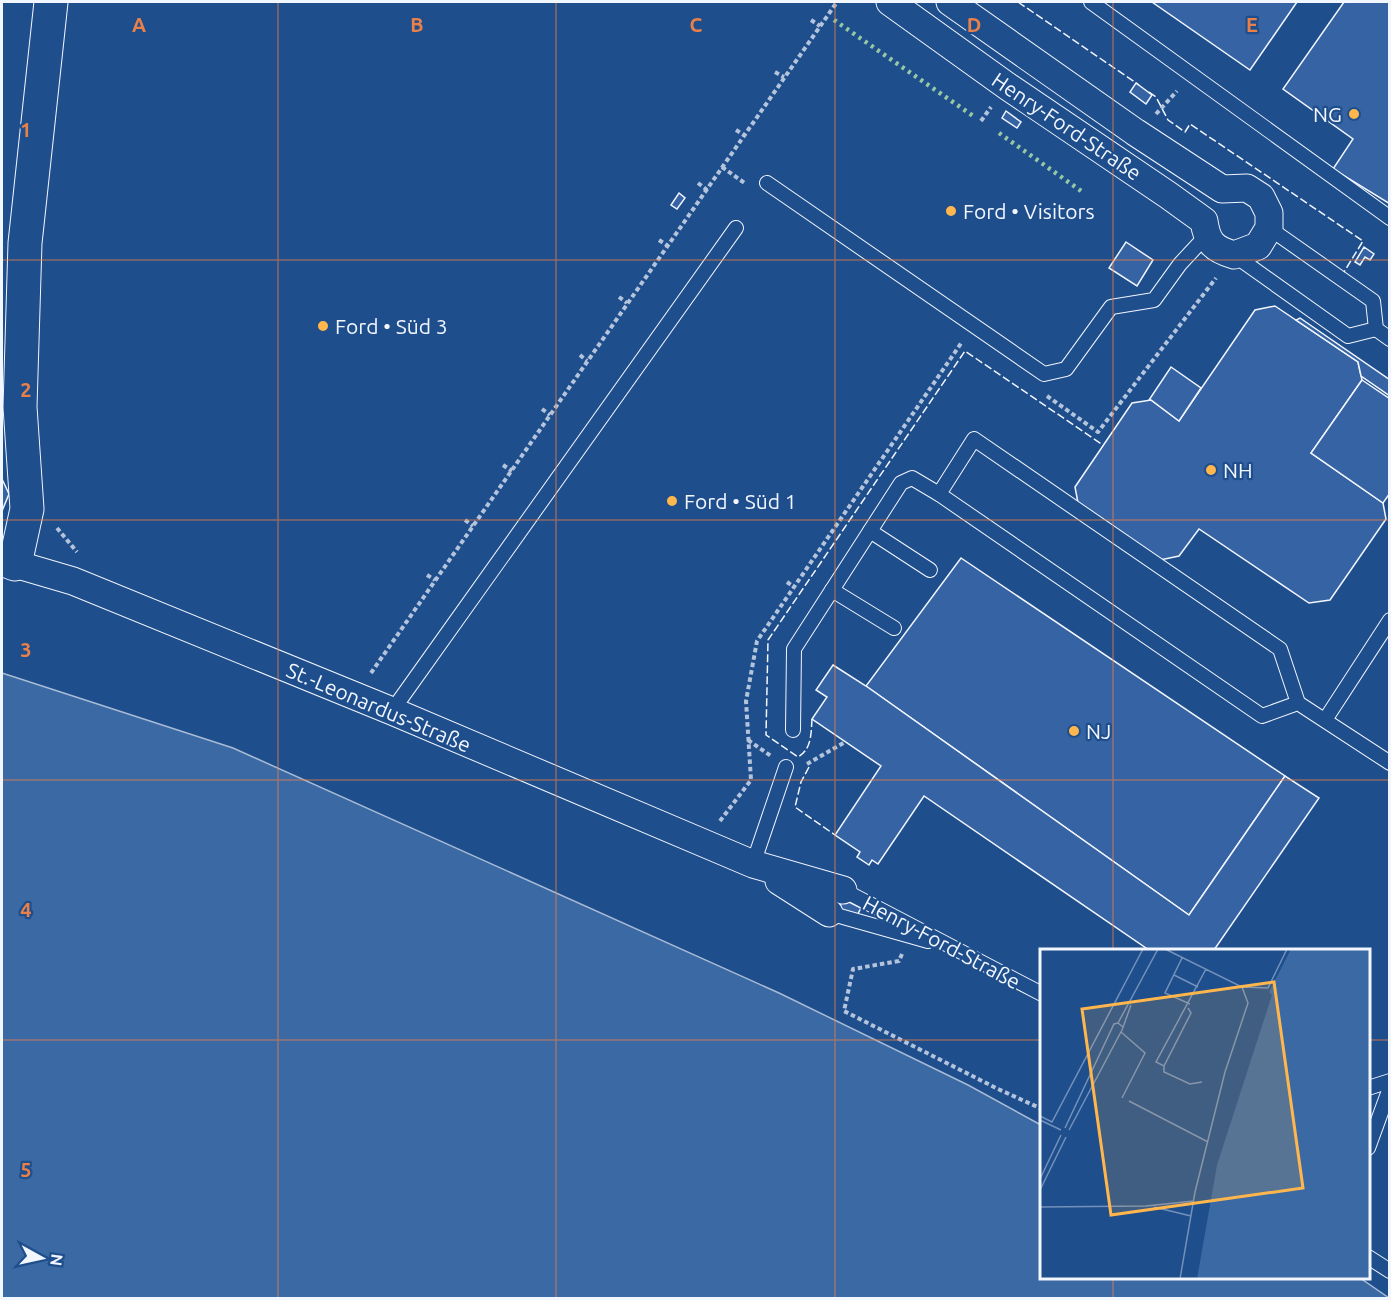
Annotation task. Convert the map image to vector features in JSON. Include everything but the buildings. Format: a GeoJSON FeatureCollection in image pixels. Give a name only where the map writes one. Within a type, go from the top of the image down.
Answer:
{"type":"FeatureCollection","features":[{"type":"Feature","properties":{"kind":"street"},"geometry":{"type":"LineString","coordinates":[[8,562],[27,509],[20,406],[25,243],[51,2]]}},
{"type":"Feature","properties":{"kind":"street","name":"Henry-Ford-Straße"},"geometry":{"type":"LineString","coordinates":[[890,2],[1006,86],[1168,195],[1205,228],[1215,246],[1234,255]]}},
{"type":"Feature","properties":{"kind":"street","name":"Henry-Ford-Straße"},"geometry":{"type":"LineString","coordinates":[[950,2],[1135,132],[1222,189],[1247,188],[1261,198],[1269,213],[1269,228]]}},
{"type":"Feature","properties":{"kind":"street"},"geometry":{"type":"LineString","coordinates":[[1234,255],[1258,246],[1269,228]]}},
{"type":"Feature","properties":{"kind":"street"},"geometry":{"type":"LineString","coordinates":[[2,322],[25,243]]}},
{"type":"Feature","properties":{"kind":"street","name":"St.-Leonardus-Straße"},"geometry":{"type":"LineString","coordinates":[[8,562],[73,581],[392,711],[753,864],[836,902]]}},
{"type":"Feature","properties":{"kind":"lane"},"geometry":{"type":"LineString","coordinates":[[1091,2],[1389,219]]}},
{"type":"Feature","properties":{"kind":"lane"},"geometry":{"type":"LineString","coordinates":[[767,183],[1044,374],[1066,369],[1111,307],[1154,300],[1205,228]]}},
{"type":"Feature","properties":{"kind":"lane"},"geometry":{"type":"LineString","coordinates":[[392,711],[736,228]]}},
{"type":"Feature","properties":{"kind":"lane"},"geometry":{"type":"LineString","coordinates":[[1269,228],[1373,301],[1376,328],[1389,339]]}},
{"type":"Feature","properties":{"kind":"lane","name":"Henry-Ford-Straße"},"geometry":{"type":"LineString","coordinates":[[1234,255],[1348,336],[1376,328]]}},
{"type":"Feature","properties":{"kind":"lane"},"geometry":{"type":"LineString","coordinates":[[939,494],[974,440],[1280,649],[1298,703],[1389,763]]}},
{"type":"Feature","properties":{"kind":"lane"},"geometry":{"type":"LineString","coordinates":[[793,730],[794,649],[902,483],[912,478],[939,494],[1262,716],[1298,703]]}},
{"type":"Feature","properties":{"kind":"lane"},"geometry":{"type":"LineString","coordinates":[[870,531],[930,570]]}},
{"type":"Feature","properties":{"kind":"lane"},"geometry":{"type":"LineString","coordinates":[[832,590],[894,628]]}},
{"type":"Feature","properties":{"kind":"lane"},"geometry":{"type":"LineString","coordinates":[[1324,720],[1389,620]]}},
{"type":"Feature","properties":{"kind":"lane"},"geometry":{"type":"LineString","coordinates":[[753,864],[786,767]]}},
{"type":"Feature","properties":{"kind":"lane"},"geometry":{"type":"LineString","coordinates":[[836,902],[910,936],[959,950]]}},
{"type":"Feature","properties":{"kind":"lane","name":"Henry-Ford-Straße"},"geometry":{"type":"LineString","coordinates":[[836,902],[959,950],[1040,993]]}},
{"type":"Feature","properties":{"kind":"lane"},"geometry":{"type":"LineString","coordinates":[[1370,1087],[1389,1081]]}},
{"type":"Feature","properties":{"kind":"lane"},"geometry":{"type":"LineString","coordinates":[[1370,1142],[1389,1088]]}},
{"type":"Feature","properties":{"kind":"lane"},"geometry":{"type":"LineString","coordinates":[[1370,1258],[1389,1271]]}},
{"type":"Feature","properties":{"kind":"path"},"geometry":{"type":"LineString","coordinates":[[355,696],[837,2]]}},
{"type":"Feature","properties":{"kind":"path"},"geometry":{"type":"LineString","coordinates":[[811,20],[820,26]]}},
{"type":"Feature","properties":{"kind":"path"},"geometry":{"type":"LineString","coordinates":[[775,72],[784,77]]}},
{"type":"Feature","properties":{"kind":"path"},"geometry":{"type":"LineString","coordinates":[[1135,132],[1194,77]]}},
{"type":"Feature","properties":{"kind":"path"},"geometry":{"type":"LineString","coordinates":[[736,130],[744,135]]}},
{"type":"Feature","properties":{"kind":"path"},"geometry":{"type":"LineString","coordinates":[[698,183],[707,190]]}},
{"type":"Feature","properties":{"kind":"path"},"geometry":{"type":"LineString","coordinates":[[659,240],[668,246]]}},
{"type":"Feature","properties":{"kind":"path"},"geometry":{"type":"LineString","coordinates":[[619,297],[627,303]]}},
{"type":"Feature","properties":{"kind":"path"},"geometry":{"type":"LineString","coordinates":[[580,355],[587,360]]}},
{"type":"Feature","properties":{"kind":"path"},"geometry":{"type":"LineString","coordinates":[[542,410],[550,415]]}},
{"type":"Feature","properties":{"kind":"path"},"geometry":{"type":"LineString","coordinates":[[503,465],[512,471]]}},
{"type":"Feature","properties":{"kind":"path"},"geometry":{"type":"LineString","coordinates":[[862,474],[869,478]]}},
{"type":"Feature","properties":{"kind":"path"},"geometry":{"type":"LineString","coordinates":[[465,520],[473,526]]}},
{"type":"Feature","properties":{"kind":"path"},"geometry":{"type":"LineString","coordinates":[[824,528],[832,532]]}},
{"type":"Feature","properties":{"kind":"path"},"geometry":{"type":"LineString","coordinates":[[427,575],[435,580]]}},
{"type":"Feature","properties":{"kind":"path"},"geometry":{"type":"LineString","coordinates":[[787,582],[794,588]]}},
{"type":"Feature","properties":{"kind":"path"},"geometry":{"type":"LineString","coordinates":[[751,637],[757,641]]}},
{"type":"Feature","properties":{"kind":"path"},"geometry":{"type":"LineString","coordinates":[[910,936],[899,960],[852,969],[844,1011],[1040,1109]]}},
{"type":"Feature","properties":{"kind":"water"},"geometry":{"type":"Polygon","coordinates":[[[2,673],[233,748],[779,993],[968,1085],[1040,1124],[1040,1279],[1361,1279],[1389,1298],[2,1298],[2,673]]]}},
{"type":"Feature","properties":{"kind":"hedge"},"geometry":{"type":"LineString","coordinates":[[834,20],[976,118]]}},
{"type":"Feature","properties":{"kind":"hedge"},"geometry":{"type":"LineString","coordinates":[[999,133],[1084,193]]}},
{"type":"Feature","properties":{"kind":"fence"},"geometry":{"type":"LineString","coordinates":[[1018,2],[1139,85]]}},
{"type":"Feature","properties":{"kind":"fence"},"geometry":{"type":"LineString","coordinates":[[1149,92],[1156,97],[1168,120],[1185,132],[1190,124],[1363,241],[1344,272]]}},
{"type":"Feature","properties":{"kind":"fence"},"geometry":{"type":"LineString","coordinates":[[812,719],[808,745],[803,754],[798,757],[766,735],[768,640],[965,351],[1103,445]]}},
{"type":"Feature","properties":{"kind":"fence"},"geometry":{"type":"LineString","coordinates":[[809,767],[801,782],[795,807],[835,835]]}},
{"type":"Feature","properties":{"kind":"place","name":"NG"},"geometry":{"type":"Point","coordinates":[1354,114]}},
{"type":"Feature","properties":{"kind":"place","name":"Ford • Visitors"},"geometry":{"type":"Point","coordinates":[951,211]}},
{"type":"Feature","properties":{"kind":"place","name":"Ford • Süd 3"},"geometry":{"type":"Point","coordinates":[323,326]}},
{"type":"Feature","properties":{"kind":"place","name":"NH"},"geometry":{"type":"Point","coordinates":[1211,470]}},
{"type":"Feature","properties":{"kind":"place","name":"Ford • Süd 1"},"geometry":{"type":"Point","coordinates":[672,501]}},
{"type":"Feature","properties":{"kind":"place","name":"NJ"},"geometry":{"type":"Point","coordinates":[1074,731]}}]}
